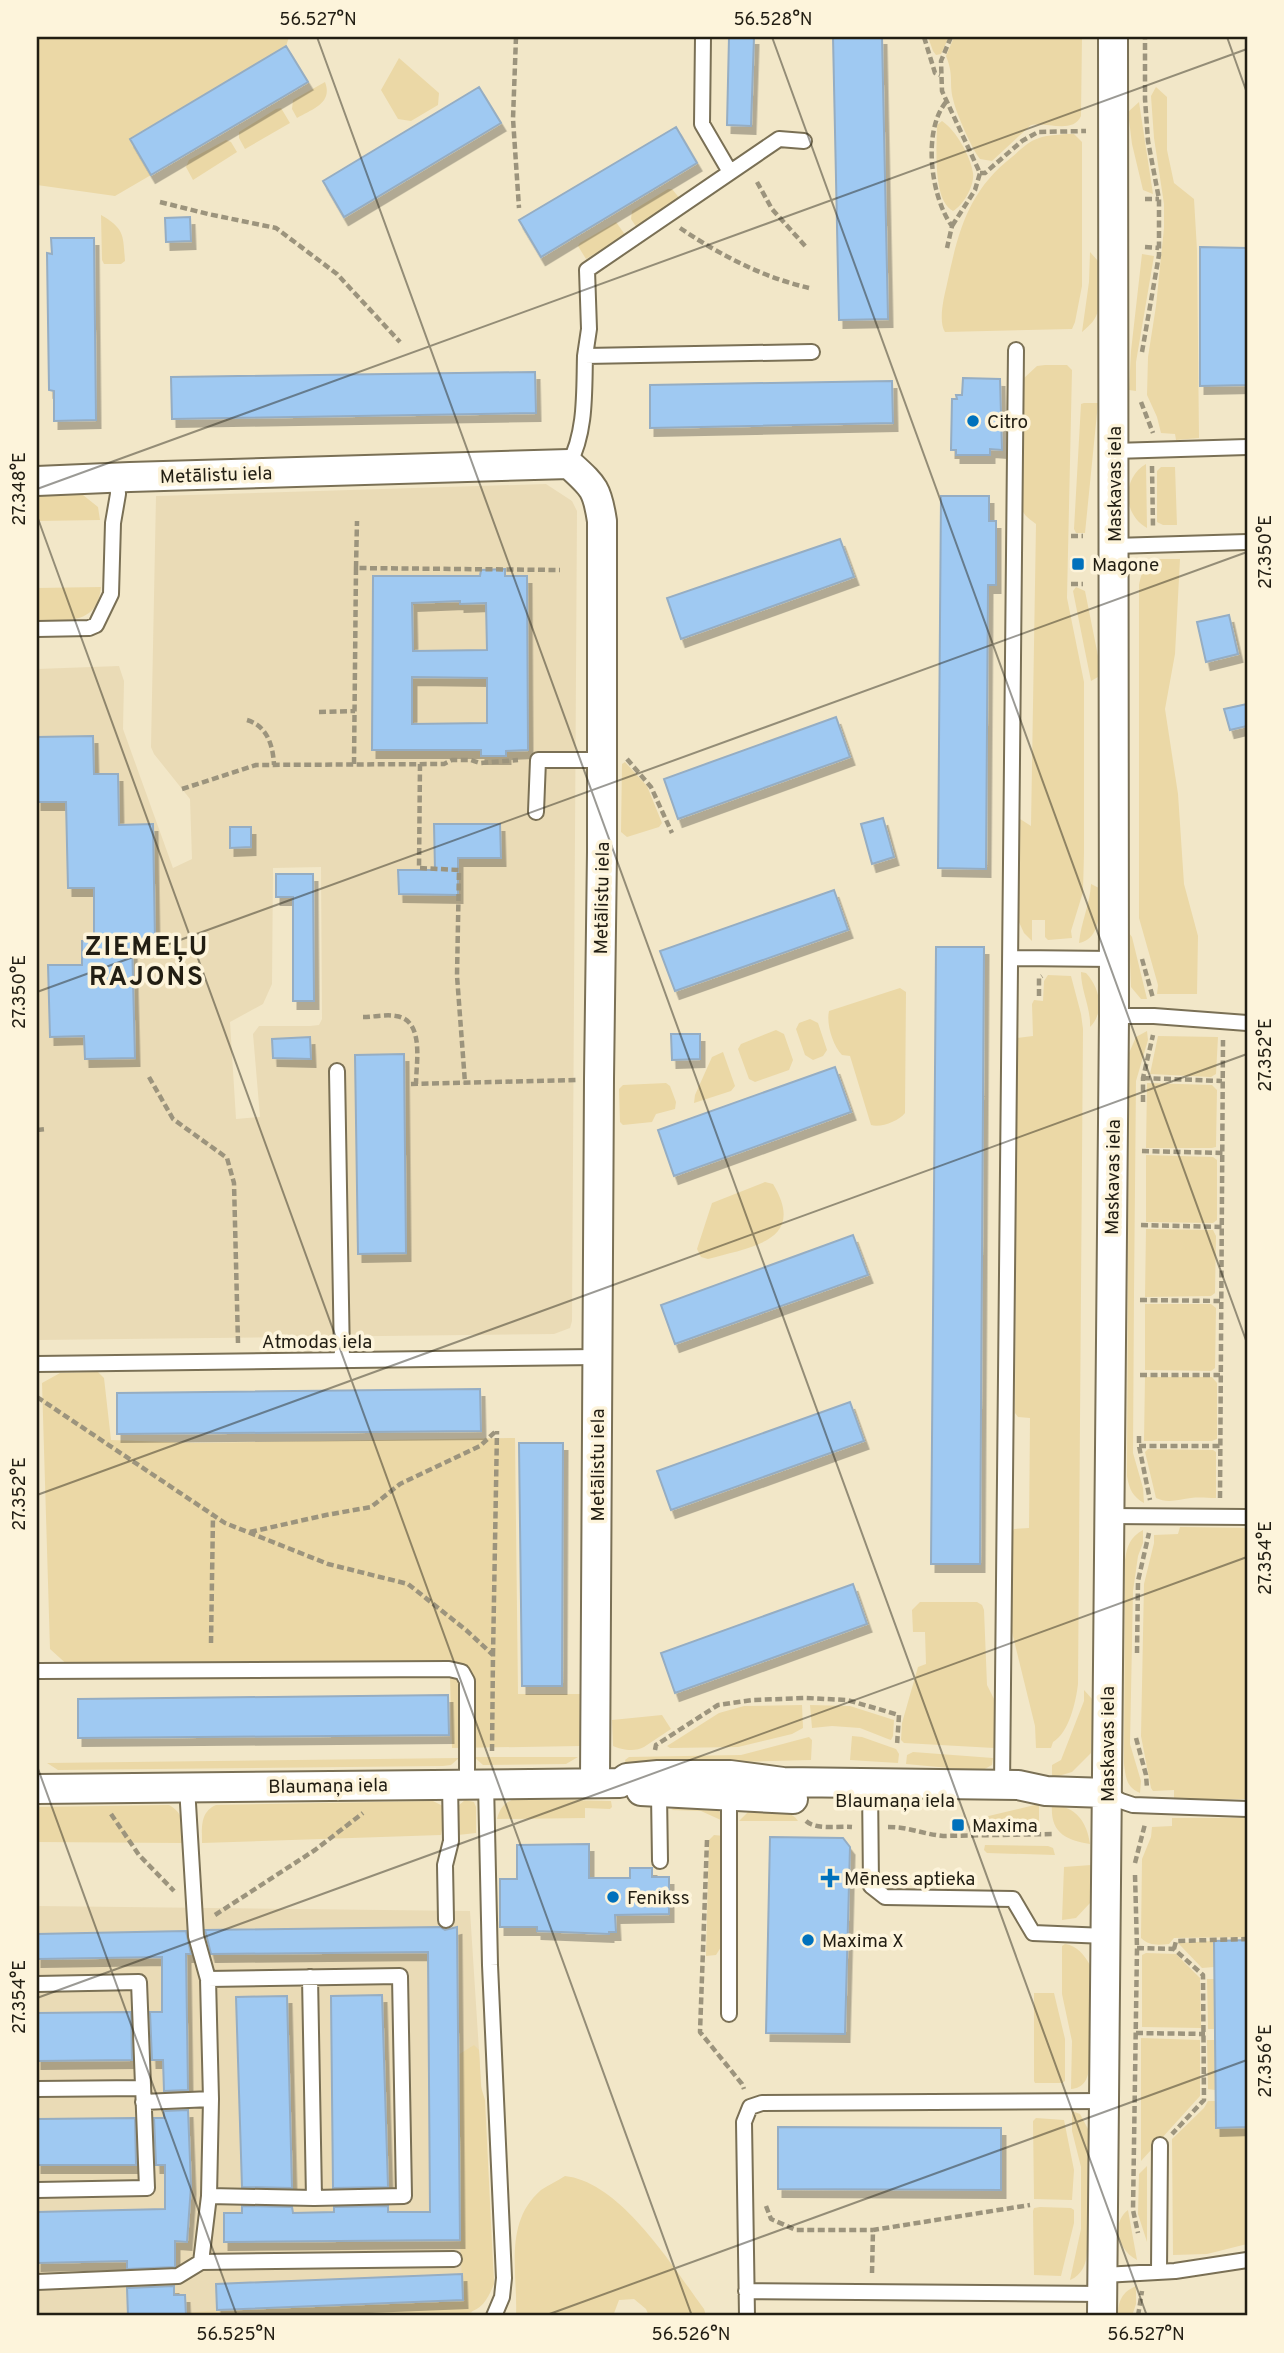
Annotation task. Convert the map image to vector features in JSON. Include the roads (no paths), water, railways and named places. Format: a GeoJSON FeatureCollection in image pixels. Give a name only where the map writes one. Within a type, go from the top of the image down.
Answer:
{"type":"FeatureCollection","features":[{"type":"Feature","properties":{"kind":"street","name":"Maskavas iela"},"geometry":{"type":"LineString","coordinates":[[1103,2295],[1114,1016],[1113,37]]}},
{"type":"Feature","properties":{"kind":"street","name":"Metālistu iela"},"geometry":{"type":"LineString","coordinates":[[37,481],[569,464],[590,483],[599,498],[614,758],[597,1357],[607,1782]]}},
{"type":"Feature","properties":{"kind":"street","name":"Blaumaņa iela"},"geometry":{"type":"LineString","coordinates":[[37,1789],[607,1782],[658,1775],[730,1786]]}},
{"type":"Feature","properties":{"kind":"street","name":"Blaumaņa iela"},"geometry":{"type":"LineString","coordinates":[[607,1782],[629,1790],[659,1794],[783,1782],[871,1804],[1002,1792],[1018,1785],[1046,1791],[1107,1793]]}},
{"type":"Feature","properties":{"kind":"lane"},"geometry":{"type":"LineString","coordinates":[[703,37],[702,124],[730,172]]}},
{"type":"Feature","properties":{"kind":"lane"},"geometry":{"type":"LineString","coordinates":[[569,464],[581,433],[589,329],[587,270],[779,139],[804,141]]}},
{"type":"Feature","properties":{"kind":"lane"},"geometry":{"type":"LineString","coordinates":[[1002,1792],[1016,350]]}},
{"type":"Feature","properties":{"kind":"lane"},"geometry":{"type":"LineString","coordinates":[[585,356],[811,352]]}},
{"type":"Feature","properties":{"kind":"lane"},"geometry":{"type":"LineString","coordinates":[[1114,451],[1247,447]]}},
{"type":"Feature","properties":{"kind":"lane"},"geometry":{"type":"LineString","coordinates":[[37,629],[89,628],[96,625],[111,594],[113,523],[124,477]]}},
{"type":"Feature","properties":{"kind":"lane"},"geometry":{"type":"LineString","coordinates":[[1114,546],[1247,542]]}},
{"type":"Feature","properties":{"kind":"lane"},"geometry":{"type":"LineString","coordinates":[[536,812],[538,760],[614,758]]}},
{"type":"Feature","properties":{"kind":"lane"},"geometry":{"type":"LineString","coordinates":[[1011,958],[1114,959]]}},
{"type":"Feature","properties":{"kind":"lane"},"geometry":{"type":"LineString","coordinates":[[1114,1016],[1154,1016],[1247,1023]]}},
{"type":"Feature","properties":{"kind":"lane"},"geometry":{"type":"LineString","coordinates":[[337,1071],[342,1360]]}},
{"type":"Feature","properties":{"kind":"lane","name":"Atmodas iela"},"geometry":{"type":"LineString","coordinates":[[37,1364],[597,1357]]}},
{"type":"Feature","properties":{"kind":"lane"},"geometry":{"type":"LineString","coordinates":[[1109,1516],[1247,1517]]}},
{"type":"Feature","properties":{"kind":"lane"},"geometry":{"type":"LineString","coordinates":[[37,1671],[449,1669],[462,1672],[467,1681],[468,1783],[490,1965],[504,2278],[502,2297],[494,2316]]}},
{"type":"Feature","properties":{"kind":"lane"},"geometry":{"type":"LineString","coordinates":[[446,1920],[445,1865],[468,1783]]}},
{"type":"Feature","properties":{"kind":"lane"},"geometry":{"type":"LineString","coordinates":[[729,2014],[730,1786]]}},
{"type":"Feature","properties":{"kind":"lane"},"geometry":{"type":"LineString","coordinates":[[187,1787],[195,1927],[208,1979],[211,2099],[209,2196],[201,2262]]}},
{"type":"Feature","properties":{"kind":"lane"},"geometry":{"type":"LineString","coordinates":[[1107,1793],[1133,1805],[1247,1809]]}},
{"type":"Feature","properties":{"kind":"lane"},"geometry":{"type":"LineString","coordinates":[[659,1794],[660,1861]]}},
{"type":"Feature","properties":{"kind":"lane"},"geometry":{"type":"LineString","coordinates":[[871,1804],[872,1886],[885,1897],[1013,1899],[1033,1933],[1106,1936]]}},
{"type":"Feature","properties":{"kind":"lane"},"geometry":{"type":"LineString","coordinates":[[208,1979],[400,1976],[404,2196],[209,2196]]}},
{"type":"Feature","properties":{"kind":"lane"},"geometry":{"type":"LineString","coordinates":[[310,1977],[314,2198]]}},
{"type":"Feature","properties":{"kind":"lane"},"geometry":{"type":"LineString","coordinates":[[37,1984],[139,1982],[147,2188],[37,2190]]}},
{"type":"Feature","properties":{"kind":"lane"},"geometry":{"type":"LineString","coordinates":[[37,2089],[211,2099]]}},
{"type":"Feature","properties":{"kind":"lane"},"geometry":{"type":"LineString","coordinates":[[747,2316],[744,2122],[750,2107],[762,2103],[1104,2101]]}},
{"type":"Feature","properties":{"kind":"lane"},"geometry":{"type":"LineString","coordinates":[[1159,2271],[1160,2145]]}},
{"type":"Feature","properties":{"kind":"lane"},"geometry":{"type":"LineString","coordinates":[[37,2282],[178,2276],[201,2262],[454,2259]]}},
{"type":"Feature","properties":{"kind":"lane"},"geometry":{"type":"LineString","coordinates":[[747,2291],[1103,2295],[1142,2273],[1247,2260]]}},
{"type":"Feature","properties":{"kind":"place","name":"Citro"},"geometry":{"type":"Point","coordinates":[973,421]}},
{"type":"Feature","properties":{"kind":"place","name":"Magone"},"geometry":{"type":"Point","coordinates":[1078,564]}},
{"type":"Feature","properties":{"kind":"place","name":"Maxima"},"geometry":{"type":"Point","coordinates":[958,1825]}},
{"type":"Feature","properties":{"kind":"place","name":"Mēness aptieka"},"geometry":{"type":"Point","coordinates":[830,1878]}},
{"type":"Feature","properties":{"kind":"place","name":"Fenikss"},"geometry":{"type":"Point","coordinates":[613,1897]}},
{"type":"Feature","properties":{"kind":"place","name":"Maxima X"},"geometry":{"type":"Point","coordinates":[808,1940]}},
{"type":"Feature","properties":{"kind":"district","name":"ZIEMEĻU RAJONS"},"geometry":{"type":"Point","coordinates":[147,961]}}]}
